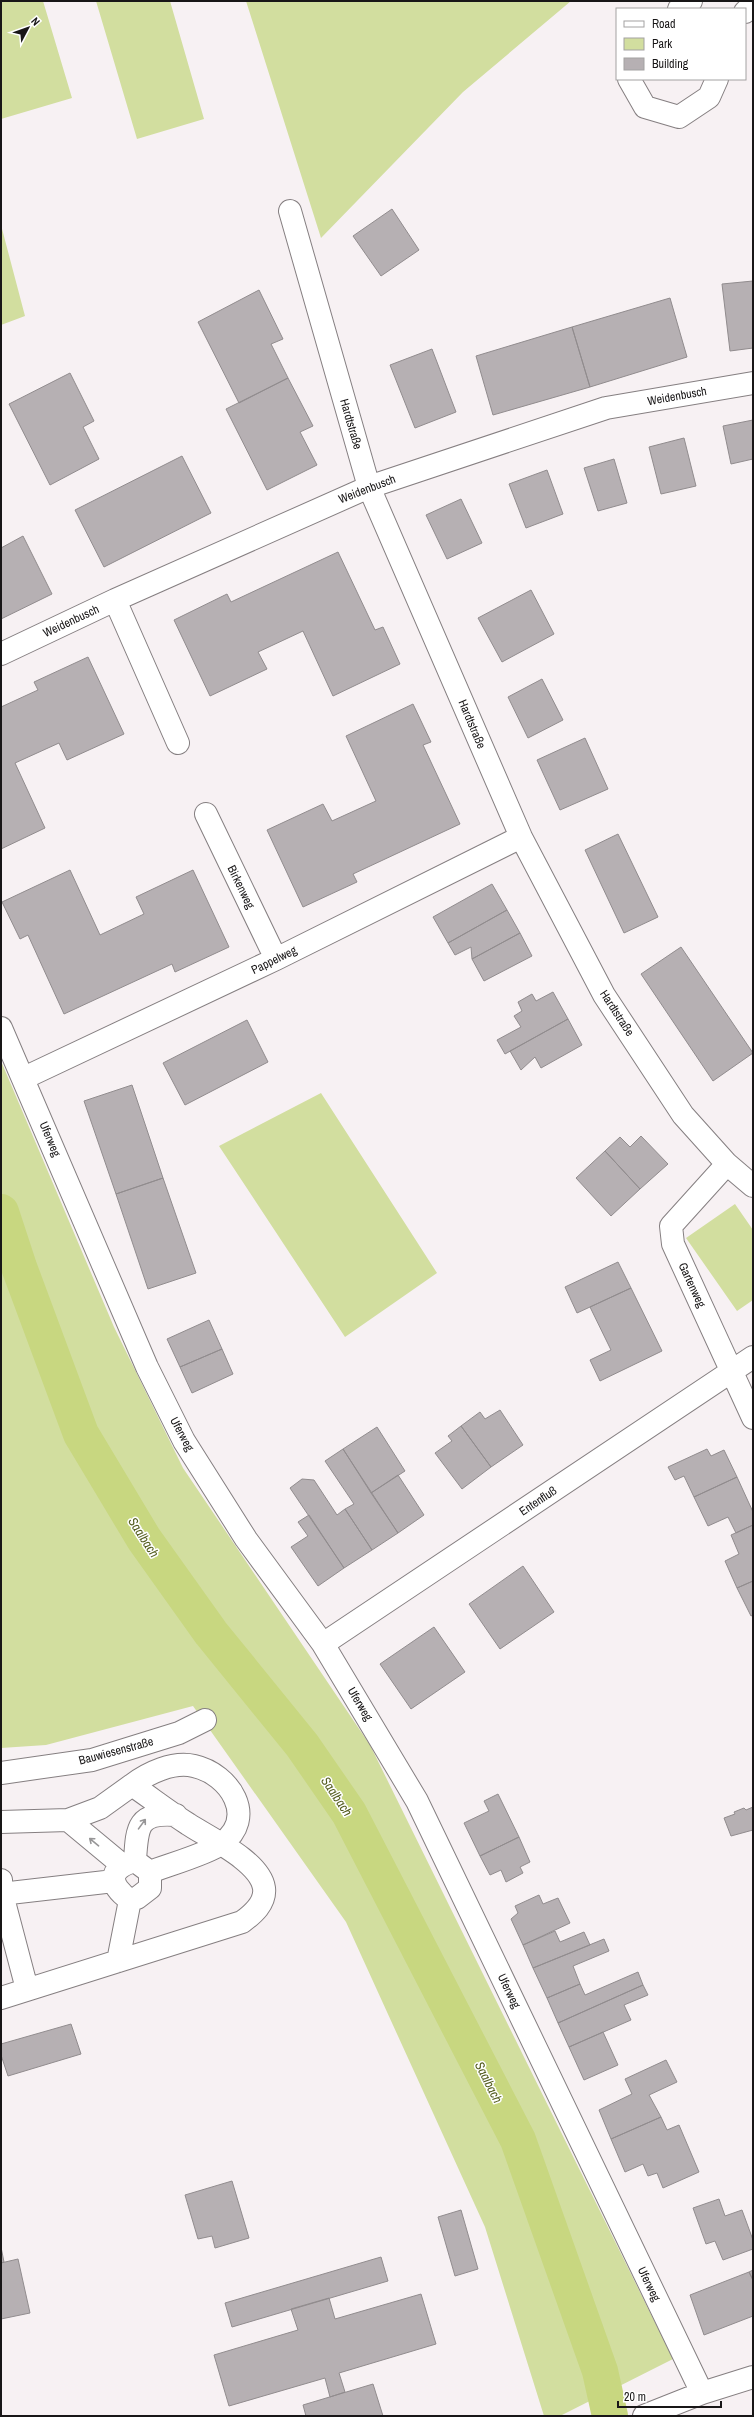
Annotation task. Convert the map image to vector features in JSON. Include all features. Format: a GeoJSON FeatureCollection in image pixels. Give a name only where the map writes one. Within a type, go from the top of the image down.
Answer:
{"type":"FeatureCollection","features":[{"type":"Feature","properties":{"kind":"street"},"geometry":{"type":"LineString","coordinates":[[680,8],[691,1]]}},
{"type":"Feature","properties":{"kind":"street"},"geometry":{"type":"LineString","coordinates":[[630,80],[645,106],[679,117],[709,96],[717,80]]}},
{"type":"Feature","properties":{"kind":"street","name":"Hardtstraße"},"geometry":{"type":"LineString","coordinates":[[290,211],[369,487],[521,837],[604,995],[684,1116],[727,1164],[753,1186]]}},
{"type":"Feature","properties":{"kind":"street","name":"Weidenbusch"},"geometry":{"type":"LineString","coordinates":[[1,654],[115,600],[369,487],[606,408],[753,382]]}},
{"type":"Feature","properties":{"kind":"street"},"geometry":{"type":"LineString","coordinates":[[115,600],[178,743]]}},
{"type":"Feature","properties":{"kind":"street","name":"Birkenweg"},"geometry":{"type":"LineString","coordinates":[[206,814],[276,959]]}},
{"type":"Feature","properties":{"kind":"street","name":"Pappelweg"},"geometry":{"type":"LineString","coordinates":[[24,1078],[276,959],[521,837]]}},
{"type":"Feature","properties":{"kind":"street","name":"Uferweg"},"geometry":{"type":"LineString","coordinates":[[1,1028],[24,1078],[147,1368],[184,1442],[246,1540],[323,1644],[417,1801],[702,2393]]}},
{"type":"Feature","properties":{"kind":"street","name":"Gartenweg"},"geometry":{"type":"LineString","coordinates":[[727,1164],[671,1226],[673,1244],[753,1418]]}},
{"type":"Feature","properties":{"kind":"street","name":"Entenfluß"},"geometry":{"type":"LineString","coordinates":[[323,1644],[753,1358]]}},
{"type":"Feature","properties":{"kind":"street","name":"Bauwiesenstraße"},"geometry":{"type":"LineString","coordinates":[[1,1773],[92,1760],[179,1733],[205,1720]]}},
{"type":"Feature","properties":{"kind":"street"},"geometry":{"type":"LineString","coordinates":[[1,1822],[68,1820],[100,1808],[143,1776],[160,1770],[177,1767],[193,1766],[212,1773],[226,1784],[238,1801],[239,1818],[233,1833],[221,1844],[130,1870],[1,1889],[27,1989]]}},
{"type":"Feature","properties":{"kind":"street"},"geometry":{"type":"LineString","coordinates":[[1,1998],[242,1922],[262,1903],[264,1888],[258,1874],[237,1854],[132,1785]]}},
{"type":"Feature","properties":{"kind":"street"},"geometry":{"type":"LineString","coordinates":[[68,1820],[130,1870],[150,1888],[137,1898],[130,1900],[119,1893],[130,1870],[137,1833],[141,1823],[148,1817],[161,1814],[176,1815]]}},
{"type":"Feature","properties":{"kind":"street"},"geometry":{"type":"LineString","coordinates":[[118,1961],[130,1900]]}},
{"type":"Feature","properties":{"kind":"street"},"geometry":{"type":"LineString","coordinates":[[655,2414],[702,2393],[753,2377]]}},
{"type":"Feature","properties":{"kind":"green space"},"geometry":{"type":"Polygon","coordinates":[[[1,1],[43,1],[72,98],[1,119],[1,1]]]}},
{"type":"Feature","properties":{"kind":"green space"},"geometry":{"type":"Polygon","coordinates":[[[96,1],[170,1],[204,119],[137,139],[96,1]]]}},
{"type":"Feature","properties":{"kind":"green space"},"geometry":{"type":"Polygon","coordinates":[[[246,1],[571,1],[463,92],[321,238],[246,1]]]}},
{"type":"Feature","properties":{"kind":"green space"},"geometry":{"type":"Polygon","coordinates":[[[1,225],[25,316],[1,325],[1,225]]]}},
{"type":"Feature","properties":{"kind":"green space"},"geometry":{"type":"Polygon","coordinates":[[[1,1061],[114,1327],[183,1468],[370,1745],[673,2359],[560,2416],[544,2416],[485,2227],[346,1922],[193,1706],[46,1745],[1,1748],[1,1061]]]}},
{"type":"Feature","properties":{"kind":"green space"},"geometry":{"type":"Polygon","coordinates":[[[321,1093],[437,1273],[345,1337],[219,1146],[321,1093]]]}},
{"type":"Feature","properties":{"kind":"green space"},"geometry":{"type":"Polygon","coordinates":[[[735,1204],[753,1230],[753,1300],[737,1311],[686,1238],[735,1204]]]}},
{"type":"Feature","properties":{"kind":"building"},"geometry":{"type":"Polygon","coordinates":[[[392,209],[419,250],[381,276],[353,236],[392,209]]]}},
{"type":"Feature","properties":{"kind":"building"},"geometry":{"type":"Polygon","coordinates":[[[753,281],[753,348],[730,351],[722,284],[753,281]]]}},
{"type":"Feature","properties":{"kind":"building"},"geometry":{"type":"Polygon","coordinates":[[[259,290],[283,339],[271,344],[288,378],[239,403],[198,322],[259,290]]]}},
{"type":"Feature","properties":{"kind":"building"},"geometry":{"type":"Polygon","coordinates":[[[670,298],[687,357],[590,387],[572,327],[670,298]]]}},
{"type":"Feature","properties":{"kind":"building"},"geometry":{"type":"Polygon","coordinates":[[[572,327],[590,387],[493,415],[476,356],[572,327]]]}},
{"type":"Feature","properties":{"kind":"building"},"geometry":{"type":"Polygon","coordinates":[[[432,349],[456,412],[415,428],[390,365],[432,349]]]}},
{"type":"Feature","properties":{"kind":"building"},"geometry":{"type":"Polygon","coordinates":[[[70,373],[94,421],[83,427],[99,459],[50,485],[9,404],[70,373]]]}},
{"type":"Feature","properties":{"kind":"building"},"geometry":{"type":"Polygon","coordinates":[[[288,378],[313,426],[300,432],[317,465],[267,490],[226,409],[288,378]]]}},
{"type":"Feature","properties":{"kind":"building"},"geometry":{"type":"Polygon","coordinates":[[[753,420],[753,459],[731,464],[723,426],[753,420]]]}},
{"type":"Feature","properties":{"kind":"building"},"geometry":{"type":"Polygon","coordinates":[[[684,438],[696,486],[661,494],[649,447],[684,438]]]}},
{"type":"Feature","properties":{"kind":"building"},"geometry":{"type":"Polygon","coordinates":[[[182,456],[211,513],[104,567],[75,510],[182,456]]]}},
{"type":"Feature","properties":{"kind":"building"},"geometry":{"type":"Polygon","coordinates":[[[614,459],[627,503],[598,511],[584,468],[614,459]]]}},
{"type":"Feature","properties":{"kind":"building"},"geometry":{"type":"Polygon","coordinates":[[[547,470],[563,514],[526,528],[509,484],[547,470]]]}},
{"type":"Feature","properties":{"kind":"building"},"geometry":{"type":"Polygon","coordinates":[[[461,499],[482,543],[447,559],[426,515],[461,499]]]}},
{"type":"Feature","properties":{"kind":"building"},"geometry":{"type":"Polygon","coordinates":[[[23,536],[52,594],[1,619],[1,548],[23,536]]]}},
{"type":"Feature","properties":{"kind":"building"},"geometry":{"type":"Polygon","coordinates":[[[338,552],[375,630],[383,627],[400,664],[333,696],[303,631],[258,652],[267,669],[210,696],[174,620],[227,594],[231,602],[338,552]]]}},
{"type":"Feature","properties":{"kind":"building"},"geometry":{"type":"Polygon","coordinates":[[[531,590],[554,634],[502,662],[478,618],[531,590]]]}},
{"type":"Feature","properties":{"kind":"building"},"geometry":{"type":"Polygon","coordinates":[[[88,657],[124,734],[67,760],[59,743],[15,763],[45,828],[1,849],[1,707],[38,690],[34,682],[88,657]]]}},
{"type":"Feature","properties":{"kind":"building"},"geometry":{"type":"Polygon","coordinates":[[[542,679],[563,720],[528,738],[508,697],[542,679]]]}},
{"type":"Feature","properties":{"kind":"building"},"geometry":{"type":"Polygon","coordinates":[[[413,704],[431,742],[423,745],[460,824],[353,874],[357,882],[303,907],[267,830],[323,804],[332,821],[376,801],[346,736],[413,704]]]}},
{"type":"Feature","properties":{"kind":"building"},"geometry":{"type":"Polygon","coordinates":[[[585,738],[608,789],[560,810],[537,760],[585,738]]]}},
{"type":"Feature","properties":{"kind":"building"},"geometry":{"type":"Polygon","coordinates":[[[618,834],[658,917],[624,933],[585,850],[618,834]]]}},
{"type":"Feature","properties":{"kind":"building"},"geometry":{"type":"Polygon","coordinates":[[[70,870],[100,935],[144,914],[136,897],[193,870],[229,947],[175,972],[172,964],[64,1014],[28,935],[20,939],[2,902],[70,870]]]}},
{"type":"Feature","properties":{"kind":"building"},"geometry":{"type":"Polygon","coordinates":[[[492,884],[507,910],[448,943],[433,917],[492,884]]]}},
{"type":"Feature","properties":{"kind":"building"},"geometry":{"type":"Polygon","coordinates":[[[507,910],[520,933],[472,959],[471,947],[455,955],[448,943],[507,910]]]}},
{"type":"Feature","properties":{"kind":"building"},"geometry":{"type":"Polygon","coordinates":[[[520,933],[532,956],[484,981],[472,959],[520,933]]]}},
{"type":"Feature","properties":{"kind":"building"},"geometry":{"type":"Polygon","coordinates":[[[681,947],[753,1053],[713,1081],[641,974],[681,947]]]}},
{"type":"Feature","properties":{"kind":"building"},"geometry":{"type":"Polygon","coordinates":[[[553,992],[568,1019],[505,1054],[497,1040],[521,1027],[514,1016],[522,1011],[518,1002],[532,994],[536,1001],[553,992]]]}},
{"type":"Feature","properties":{"kind":"building"},"geometry":{"type":"Polygon","coordinates":[[[568,1019],[582,1045],[541,1068],[535,1057],[521,1070],[510,1051],[568,1019]]]}},
{"type":"Feature","properties":{"kind":"building"},"geometry":{"type":"Polygon","coordinates":[[[247,1020],[268,1062],[185,1105],[163,1063],[247,1020]]]}},
{"type":"Feature","properties":{"kind":"building"},"geometry":{"type":"Polygon","coordinates":[[[132,1085],[163,1178],[116,1194],[84,1101],[132,1085]]]}},
{"type":"Feature","properties":{"kind":"building"},"geometry":{"type":"Polygon","coordinates":[[[641,1136],[668,1164],[640,1189],[605,1151],[620,1137],[630,1147],[641,1136]]]}},
{"type":"Feature","properties":{"kind":"building"},"geometry":{"type":"Polygon","coordinates":[[[605,1151],[640,1189],[611,1216],[576,1178],[605,1151]]]}},
{"type":"Feature","properties":{"kind":"building"},"geometry":{"type":"Polygon","coordinates":[[[163,1178],[196,1273],[148,1289],[116,1194],[163,1178]]]}},
{"type":"Feature","properties":{"kind":"building"},"geometry":{"type":"Polygon","coordinates":[[[618,1262],[631,1288],[577,1313],[565,1287],[618,1262]]]}},
{"type":"Feature","properties":{"kind":"building"},"geometry":{"type":"Polygon","coordinates":[[[631,1288],[662,1351],[600,1381],[590,1360],[611,1350],[590,1307],[631,1288]]]}},
{"type":"Feature","properties":{"kind":"building"},"geometry":{"type":"Polygon","coordinates":[[[209,1320],[222,1349],[180,1367],[167,1339],[209,1320]]]}},
{"type":"Feature","properties":{"kind":"building"},"geometry":{"type":"Polygon","coordinates":[[[222,1349],[233,1374],[192,1393],[180,1367],[222,1349]]]}},
{"type":"Feature","properties":{"kind":"building"},"geometry":{"type":"Polygon","coordinates":[[[500,1410],[523,1445],[491,1467],[461,1426],[480,1412],[485,1419],[500,1410]]]}},
{"type":"Feature","properties":{"kind":"building"},"geometry":{"type":"Polygon","coordinates":[[[461,1426],[491,1467],[462,1489],[435,1453],[452,1441],[448,1436],[461,1426]]]}},
{"type":"Feature","properties":{"kind":"building"},"geometry":{"type":"Polygon","coordinates":[[[377,1427],[405,1471],[371,1493],[343,1449],[377,1427]]]}},
{"type":"Feature","properties":{"kind":"building"},"geometry":{"type":"Polygon","coordinates":[[[343,1449],[398,1533],[372,1550],[345,1509],[354,1504],[325,1461],[343,1449]]]}},
{"type":"Feature","properties":{"kind":"building"},"geometry":{"type":"Polygon","coordinates":[[[707,1449],[711,1456],[724,1450],[737,1477],[694,1497],[684,1476],[675,1480],[668,1467],[707,1449]]]}},
{"type":"Feature","properties":{"kind":"building"},"geometry":{"type":"Polygon","coordinates":[[[398,1475],[424,1515],[398,1533],[371,1493],[398,1475]]]}},
{"type":"Feature","properties":{"kind":"building"},"geometry":{"type":"Polygon","coordinates":[[[737,1477],[753,1512],[753,1525],[736,1533],[728,1517],[708,1526],[694,1497],[737,1477]]]}},
{"type":"Feature","properties":{"kind":"building"},"geometry":{"type":"Polygon","coordinates":[[[302,1479],[314,1480],[337,1515],[345,1509],[372,1550],[344,1568],[290,1488],[302,1479]]]}},
{"type":"Feature","properties":{"kind":"building"},"geometry":{"type":"Polygon","coordinates":[[[309,1515],[344,1568],[318,1586],[291,1547],[308,1536],[298,1522],[309,1515]]]}},
{"type":"Feature","properties":{"kind":"building"},"geometry":{"type":"Polygon","coordinates":[[[753,1525],[753,1581],[737,1588],[725,1561],[739,1554],[731,1535],[753,1525]]]}},
{"type":"Feature","properties":{"kind":"building"},"geometry":{"type":"Polygon","coordinates":[[[523,1566],[554,1612],[500,1649],[469,1604],[523,1566]]]}},
{"type":"Feature","properties":{"kind":"building"},"geometry":{"type":"Polygon","coordinates":[[[753,1581],[753,1615],[751,1616],[737,1588],[753,1581]]]}},
{"type":"Feature","properties":{"kind":"building"},"geometry":{"type":"Polygon","coordinates":[[[434,1627],[465,1672],[411,1709],[380,1664],[434,1627]]]}},
{"type":"Feature","properties":{"kind":"building"},"geometry":{"type":"Polygon","coordinates":[[[498,1794],[519,1837],[480,1856],[464,1823],[489,1811],[484,1801],[498,1794]]]}},
{"type":"Feature","properties":{"kind":"building"},"geometry":{"type":"Polygon","coordinates":[[[753,1807],[753,1830],[731,1836],[724,1818],[735,1814],[734,1812],[744,1808],[746,1810],[753,1807]]]}},
{"type":"Feature","properties":{"kind":"building"},"geometry":{"type":"Polygon","coordinates":[[[519,1837],[530,1862],[520,1867],[523,1873],[506,1882],[501,1870],[490,1875],[480,1856],[519,1837]]]}},
{"type":"Feature","properties":{"kind":"building"},"geometry":{"type":"Polygon","coordinates":[[[539,1895],[543,1904],[558,1898],[570,1923],[523,1945],[511,1919],[518,1913],[515,1906],[539,1895]]]}},
{"type":"Feature","properties":{"kind":"building"},"geometry":{"type":"Polygon","coordinates":[[[555,1931],[560,1942],[584,1932],[590,1945],[533,1968],[523,1945],[555,1931]]]}},
{"type":"Feature","properties":{"kind":"building"},"geometry":{"type":"Polygon","coordinates":[[[604,1939],[609,1951],[573,1966],[580,1984],[547,1998],[533,1968],[604,1939]]]}},
{"type":"Feature","properties":{"kind":"building"},"geometry":{"type":"Polygon","coordinates":[[[638,1972],[643,1985],[558,2023],[547,1998],[580,1984],[585,1995],[638,1972]]]}},
{"type":"Feature","properties":{"kind":"building"},"geometry":{"type":"Polygon","coordinates":[[[643,1985],[648,1995],[624,2005],[631,2020],[569,2047],[558,2023],[643,1985]]]}},
{"type":"Feature","properties":{"kind":"building"},"geometry":{"type":"Polygon","coordinates":[[[71,2024],[81,2054],[8,2076],[1,2055],[1,2044],[71,2024]]]}},
{"type":"Feature","properties":{"kind":"building"},"geometry":{"type":"Polygon","coordinates":[[[603,2032],[618,2065],[584,2080],[569,2047],[603,2032]]]}},
{"type":"Feature","properties":{"kind":"building"},"geometry":{"type":"Polygon","coordinates":[[[666,2060],[677,2082],[649,2095],[661,2117],[611,2139],[599,2110],[632,2094],[625,2079],[666,2060]]]}},
{"type":"Feature","properties":{"kind":"building"},"geometry":{"type":"Polygon","coordinates":[[[661,2117],[667,2130],[679,2125],[699,2172],[663,2188],[657,2173],[648,2176],[643,2164],[625,2172],[611,2139],[661,2117]]]}},
{"type":"Feature","properties":{"kind":"building"},"geometry":{"type":"Polygon","coordinates":[[[232,2181],[249,2238],[215,2248],[212,2236],[198,2239],[185,2195],[232,2181]]]}},
{"type":"Feature","properties":{"kind":"building"},"geometry":{"type":"Polygon","coordinates":[[[719,2199],[725,2216],[742,2210],[753,2240],[753,2249],[723,2260],[715,2241],[706,2244],[693,2208],[719,2199]]]}},
{"type":"Feature","properties":{"kind":"building"},"geometry":{"type":"Polygon","coordinates":[[[461,2210],[478,2269],[455,2276],[438,2217],[461,2210]]]}},
{"type":"Feature","properties":{"kind":"building"},"geometry":{"type":"Polygon","coordinates":[[[1,2247],[4,2262],[1,2263],[1,2247]]]}},
{"type":"Feature","properties":{"kind":"building"},"geometry":{"type":"Polygon","coordinates":[[[381,2257],[388,2281],[232,2327],[225,2303],[381,2257]]]}},
{"type":"Feature","properties":{"kind":"building"},"geometry":{"type":"Polygon","coordinates":[[[18,2259],[30,2313],[1,2319],[1,2263],[18,2259]]]}},
{"type":"Feature","properties":{"kind":"building"},"geometry":{"type":"Polygon","coordinates":[[[753,2270],[753,2280],[749,2272],[753,2270]]]}},
{"type":"Feature","properties":{"kind":"building"},"geometry":{"type":"Polygon","coordinates":[[[749,2272],[753,2280],[753,2316],[704,2335],[690,2295],[749,2272]]]}},
{"type":"Feature","properties":{"kind":"building"},"geometry":{"type":"Polygon","coordinates":[[[421,2294],[436,2344],[339,2373],[345,2392],[330,2397],[325,2378],[229,2406],[214,2355],[298,2330],[291,2309],[329,2298],[335,2319],[421,2294]]]}},
{"type":"Feature","properties":{"kind":"building"},"geometry":{"type":"Polygon","coordinates":[[[373,2384],[383,2416],[306,2416],[303,2405],[373,2384]]]}},
{"type":"Feature","properties":{"kind":"waterway","name":"Saalbach"},"geometry":{"type":"LineString","coordinates":[[1,1212],[19,1267],[81,1434],[144,1539],[211,1633],[302,1745],[349,1813],[518,2140],[600,2371],[610,2416]]}}]}
